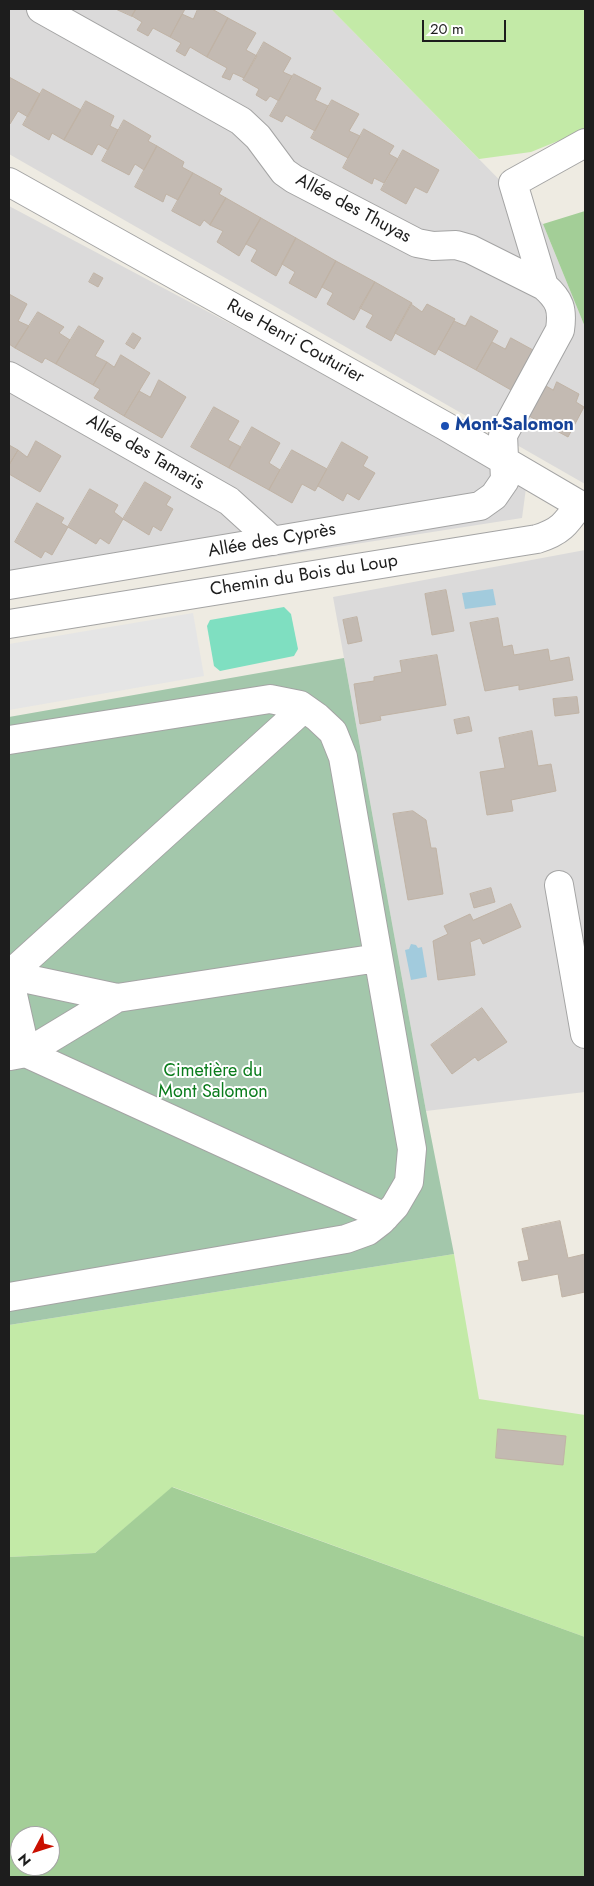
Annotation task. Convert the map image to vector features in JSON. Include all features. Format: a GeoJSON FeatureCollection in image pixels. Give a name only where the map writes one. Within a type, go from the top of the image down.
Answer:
{"type":"FeatureCollection","features":[{"type":"Feature","properties":{"kind":"street","name":"Allée des Thuyas"},"geometry":{"type":"LineString","coordinates":[[41,9],[241,121],[258,137],[284,172],[294,179],[416,243],[433,246],[456,245],[470,249],[544,286],[560,304],[562,317],[560,330],[503,435],[504,460]]}},
{"type":"Feature","properties":{"kind":"street"},"geometry":{"type":"LineString","coordinates":[[544,286],[513,183],[585,143]]}},
{"type":"Feature","properties":{"kind":"street","name":"Rue Henri Couturier"},"geometry":{"type":"LineString","coordinates":[[9,182],[504,460],[582,506]]}},
{"type":"Feature","properties":{"kind":"street","name":"Allée des Tamaris"},"geometry":{"type":"LineString","coordinates":[[9,376],[229,502],[273,541]]}},
{"type":"Feature","properties":{"kind":"street","name":"Allée des Cyprès"},"geometry":{"type":"LineString","coordinates":[[9,585],[480,506],[488,502],[505,480],[504,460]]}},
{"type":"Feature","properties":{"kind":"street","name":"Chemin du Bois du Loup"},"geometry":{"type":"LineString","coordinates":[[9,624],[537,538],[551,535],[562,528],[582,506]]}},
{"type":"Feature","properties":{"kind":"street"},"geometry":{"type":"LineString","coordinates":[[9,740],[270,699],[300,705],[333,732],[343,757],[412,1149],[409,1182],[395,1206],[368,1231],[346,1239],[9,1297]]}},
{"type":"Feature","properties":{"kind":"street"},"geometry":{"type":"LineString","coordinates":[[9,976],[304,708]]}},
{"type":"Feature","properties":{"kind":"street"},"geometry":{"type":"LineString","coordinates":[[559,885],[585,1034]]}},
{"type":"Feature","properties":{"kind":"street"},"geometry":{"type":"LineString","coordinates":[[9,976],[117,998],[378,958]]}},
{"type":"Feature","properties":{"kind":"street"},"geometry":{"type":"LineString","coordinates":[[9,976],[18,1055]]}},
{"type":"Feature","properties":{"kind":"street"},"geometry":{"type":"LineString","coordinates":[[18,1055],[117,998]]}},
{"type":"Feature","properties":{"kind":"street"},"geometry":{"type":"LineString","coordinates":[[18,1055],[385,1217]]}},
{"type":"Feature","properties":{"kind":"shaded area"},"geometry":{"type":"Polygon","coordinates":[[[9,9],[331,9],[543,224],[585,327],[585,484],[9,154],[9,9]]]}},
{"type":"Feature","properties":{"kind":"shaded area"},"geometry":{"type":"Polygon","coordinates":[[[9,206],[265,342],[526,488],[522,518],[9,598],[9,206]]]}},
{"type":"Feature","properties":{"kind":"shaded area"},"geometry":{"type":"Polygon","coordinates":[[[585,550],[585,1092],[426,1111],[333,597],[585,550]]]}},
{"type":"Feature","properties":{"kind":"shaded area"},"geometry":{"type":"Polygon","coordinates":[[[193,613],[204,676],[9,710],[9,644],[193,613]]]}},
{"type":"Feature","properties":{"kind":"green space"},"geometry":{"type":"Polygon","coordinates":[[[331,9],[585,9],[585,130],[531,152],[479,159],[331,9]]]}},
{"type":"Feature","properties":{"kind":"green space"},"geometry":{"type":"Polygon","coordinates":[[[585,211],[585,327],[543,224],[585,211]]]}},
{"type":"Feature","properties":{"kind":"green space"},"geometry":{"type":"Polygon","coordinates":[[[284,607],[291,614],[298,649],[294,656],[220,671],[214,666],[207,626],[210,620],[284,607]]]}},
{"type":"Feature","properties":{"kind":"green space","name":"Cimetière du Mont Salomon"},"geometry":{"type":"Polygon","coordinates":[[[344,658],[426,1111],[454,1254],[9,1325],[9,717],[344,658]]]}},
{"type":"Feature","properties":{"kind":"green space"},"geometry":{"type":"Polygon","coordinates":[[[454,1254],[479,1399],[585,1415],[585,1637],[173,1487],[95,1553],[9,1557],[9,1325],[454,1254]]]}},
{"type":"Feature","properties":{"kind":"green space"},"geometry":{"type":"Polygon","coordinates":[[[172,1487],[585,1637],[585,1877],[9,1877],[9,1557],[95,1553],[172,1487]]]}},
{"type":"Feature","properties":{"kind":"water"},"geometry":{"type":"Polygon","coordinates":[[[493,589],[496,605],[465,609],[462,593],[493,589]]]}},
{"type":"Feature","properties":{"kind":"water"},"geometry":{"type":"Polygon","coordinates":[[[411,944],[416,945],[418,948],[422,947],[427,977],[411,980],[405,950],[409,949],[411,944]]]}},
{"type":"Feature","properties":{"kind":"building"},"geometry":{"type":"Polygon","coordinates":[[[116,9],[136,9],[132,16],[116,9]]]}},
{"type":"Feature","properties":{"kind":"building"},"geometry":{"type":"Polygon","coordinates":[[[136,9],[185,9],[170,37],[153,28],[148,36],[137,30],[142,22],[132,16],[136,9]]]}},
{"type":"Feature","properties":{"kind":"building"},"geometry":{"type":"Polygon","coordinates":[[[198,9],[212,9],[228,18],[207,57],[190,47],[185,56],[176,51],[181,43],[170,37],[182,14],[193,19],[198,9]]]}},
{"type":"Feature","properties":{"kind":"building"},"geometry":{"type":"Polygon","coordinates":[[[228,18],[256,33],[246,50],[257,56],[244,78],[233,73],[230,80],[222,77],[227,68],[207,57],[228,18]]]}},
{"type":"Feature","properties":{"kind":"building"},"geometry":{"type":"Polygon","coordinates":[[[264,42],[291,58],[283,72],[292,76],[279,101],[270,96],[266,101],[256,95],[259,89],[243,80],[264,42]]]}},
{"type":"Feature","properties":{"kind":"building"},"geometry":{"type":"Polygon","coordinates":[[[294,74],[321,88],[315,100],[328,106],[315,131],[286,115],[282,122],[270,116],[294,74]]]}},
{"type":"Feature","properties":{"kind":"building"},"geometry":{"type":"Polygon","coordinates":[[[9,77],[40,94],[28,117],[18,111],[10,124],[9,123],[9,77]]]}},
{"type":"Feature","properties":{"kind":"building"},"geometry":{"type":"Polygon","coordinates":[[[43,89],[81,110],[64,140],[52,133],[49,140],[23,125],[43,89]]]}},
{"type":"Feature","properties":{"kind":"building"},"geometry":{"type":"Polygon","coordinates":[[[332,100],[359,114],[349,131],[360,136],[348,158],[311,138],[332,100]]]}},
{"type":"Feature","properties":{"kind":"building"},"geometry":{"type":"Polygon","coordinates":[[[86,101],[114,116],[110,126],[118,130],[108,150],[98,144],[92,155],[64,140],[86,101]]]}},
{"type":"Feature","properties":{"kind":"building"},"geometry":{"type":"Polygon","coordinates":[[[124,120],[151,136],[148,141],[157,146],[144,170],[135,164],[129,175],[102,161],[124,120]]]}},
{"type":"Feature","properties":{"kind":"building"},"geometry":{"type":"Polygon","coordinates":[[[364,129],[394,146],[389,154],[398,159],[384,183],[374,178],[372,184],[343,168],[364,129]]]}},
{"type":"Feature","properties":{"kind":"building"},"geometry":{"type":"Polygon","coordinates":[[[157,146],[184,162],[182,167],[193,173],[178,200],[166,194],[163,202],[135,187],[157,146]]]}},
{"type":"Feature","properties":{"kind":"building"},"geometry":{"type":"Polygon","coordinates":[[[403,150],[439,170],[427,193],[415,187],[406,204],[381,190],[403,150]]]}},
{"type":"Feature","properties":{"kind":"building"},"geometry":{"type":"Polygon","coordinates":[[[193,173],[222,189],[219,194],[226,198],[210,225],[204,220],[200,226],[172,211],[193,173]]]}},
{"type":"Feature","properties":{"kind":"building"},"geometry":{"type":"Polygon","coordinates":[[[226,198],[261,218],[239,256],[217,242],[223,231],[210,225],[226,198]]]}},
{"type":"Feature","properties":{"kind":"building"},"geometry":{"type":"Polygon","coordinates":[[[261,218],[296,238],[276,276],[251,261],[257,250],[246,244],[261,218]]]}},
{"type":"Feature","properties":{"kind":"building"},"geometry":{"type":"Polygon","coordinates":[[[296,238],[336,261],[316,298],[289,283],[295,272],[282,264],[296,238]]]}},
{"type":"Feature","properties":{"kind":"building"},"geometry":{"type":"Polygon","coordinates":[[[336,261],[375,282],[354,320],[327,304],[333,293],[322,287],[336,261]]]}},
{"type":"Feature","properties":{"kind":"building"},"geometry":{"type":"Polygon","coordinates":[[[94,273],[103,278],[98,287],[89,282],[94,273]]]}},
{"type":"Feature","properties":{"kind":"building"},"geometry":{"type":"Polygon","coordinates":[[[375,282],[412,303],[391,341],[366,327],[373,315],[360,308],[375,282]]]}},
{"type":"Feature","properties":{"kind":"building"},"geometry":{"type":"Polygon","coordinates":[[[9,294],[27,304],[18,321],[29,326],[15,348],[9,344],[9,294]]]}},
{"type":"Feature","properties":{"kind":"building"},"geometry":{"type":"Polygon","coordinates":[[[411,304],[422,312],[427,304],[455,319],[435,355],[395,333],[411,304]]]}},
{"type":"Feature","properties":{"kind":"building"},"geometry":{"type":"Polygon","coordinates":[[[38,312],[64,327],[59,333],[70,340],[56,364],[45,358],[42,363],[15,348],[38,312]]]}},
{"type":"Feature","properties":{"kind":"building"},"geometry":{"type":"Polygon","coordinates":[[[471,316],[498,331],[476,370],[438,349],[454,321],[465,326],[471,316]]]}},
{"type":"Feature","properties":{"kind":"building"},"geometry":{"type":"Polygon","coordinates":[[[79,326],[104,341],[95,356],[107,362],[93,385],[56,364],[79,326]]]}},
{"type":"Feature","properties":{"kind":"building"},"geometry":{"type":"Polygon","coordinates":[[[133,333],[141,338],[134,349],[126,344],[133,333]]]}},
{"type":"Feature","properties":{"kind":"building"},"geometry":{"type":"Polygon","coordinates":[[[511,338],[533,350],[511,390],[476,370],[492,342],[505,349],[511,338]]]}},
{"type":"Feature","properties":{"kind":"building"},"geometry":{"type":"Polygon","coordinates":[[[121,355],[150,373],[124,416],[94,398],[100,389],[93,385],[107,362],[114,367],[121,355]]]}},
{"type":"Feature","properties":{"kind":"building"},"geometry":{"type":"Polygon","coordinates":[[[159,380],[186,397],[162,438],[124,416],[139,391],[150,397],[159,380]]]}},
{"type":"Feature","properties":{"kind":"building"},"geometry":{"type":"Polygon","coordinates":[[[557,382],[579,394],[576,402],[584,407],[568,437],[529,416],[546,386],[553,390],[557,382]]]}},
{"type":"Feature","properties":{"kind":"building"},"geometry":{"type":"Polygon","coordinates":[[[214,407],[239,421],[228,440],[241,447],[229,468],[191,447],[214,407]]]}},
{"type":"Feature","properties":{"kind":"building"},"geometry":{"type":"Polygon","coordinates":[[[252,427],[280,443],[269,463],[280,470],[269,490],[229,468],[252,427]]]}},
{"type":"Feature","properties":{"kind":"building"},"geometry":{"type":"Polygon","coordinates":[[[36,441],[61,456],[40,492],[9,474],[9,465],[18,450],[27,457],[36,441]]]}},
{"type":"Feature","properties":{"kind":"building"},"geometry":{"type":"Polygon","coordinates":[[[342,442],[368,457],[363,466],[375,473],[359,500],[347,493],[343,501],[318,486],[342,442]]]}},
{"type":"Feature","properties":{"kind":"building"},"geometry":{"type":"Polygon","coordinates":[[[9,445],[18,450],[9,465],[9,445]]]}},
{"type":"Feature","properties":{"kind":"building"},"geometry":{"type":"Polygon","coordinates":[[[292,450],[327,469],[315,491],[302,484],[292,503],[269,490],[292,450]]]}},
{"type":"Feature","properties":{"kind":"building"},"geometry":{"type":"Polygon","coordinates":[[[145,482],[171,497],[166,505],[173,509],[161,531],[153,526],[149,535],[123,519],[145,482]]]}},
{"type":"Feature","properties":{"kind":"building"},"geometry":{"type":"Polygon","coordinates":[[[90,489],[118,505],[114,512],[123,519],[109,544],[100,538],[96,544],[68,527],[90,489]]]}},
{"type":"Feature","properties":{"kind":"building"},"geometry":{"type":"Polygon","coordinates":[[[37,503],[64,518],[61,523],[68,527],[52,555],[45,551],[41,558],[15,542],[37,503]]]}},
{"type":"Feature","properties":{"kind":"building"},"geometry":{"type":"Polygon","coordinates":[[[446,590],[454,631],[432,635],[425,594],[446,590]]]}},
{"type":"Feature","properties":{"kind":"building"},"geometry":{"type":"Polygon","coordinates":[[[357,617],[362,641],[348,644],[343,620],[357,617]]]}},
{"type":"Feature","properties":{"kind":"building"},"geometry":{"type":"Polygon","coordinates":[[[498,618],[503,647],[512,645],[514,655],[548,649],[550,661],[569,657],[573,680],[519,690],[519,685],[485,691],[470,623],[498,618]]]}},
{"type":"Feature","properties":{"kind":"building"},"geometry":{"type":"Polygon","coordinates":[[[437,655],[446,705],[380,716],[381,720],[360,724],[354,684],[374,681],[374,677],[402,672],[400,661],[437,655]]]}},
{"type":"Feature","properties":{"kind":"building"},"geometry":{"type":"Polygon","coordinates":[[[577,697],[579,713],[555,716],[553,699],[577,697]]]}},
{"type":"Feature","properties":{"kind":"building"},"geometry":{"type":"Polygon","coordinates":[[[469,717],[472,731],[457,734],[454,720],[469,717]]]}},
{"type":"Feature","properties":{"kind":"building"},"geometry":{"type":"Polygon","coordinates":[[[532,731],[538,766],[551,764],[556,791],[511,800],[513,811],[487,815],[480,772],[505,768],[499,738],[532,731]]]}},
{"type":"Feature","properties":{"kind":"building"},"geometry":{"type":"Polygon","coordinates":[[[413,811],[426,820],[431,848],[436,848],[443,894],[408,900],[393,814],[413,811]]]}},
{"type":"Feature","properties":{"kind":"building"},"geometry":{"type":"Polygon","coordinates":[[[491,888],[495,902],[474,908],[470,894],[491,888]]]}},
{"type":"Feature","properties":{"kind":"building"},"geometry":{"type":"Polygon","coordinates":[[[511,904],[521,927],[483,944],[480,938],[470,942],[475,975],[438,980],[433,941],[448,934],[444,926],[470,914],[473,920],[511,904]]]}},
{"type":"Feature","properties":{"kind":"building"},"geometry":{"type":"Polygon","coordinates":[[[482,1008],[507,1042],[478,1061],[475,1057],[452,1074],[431,1045],[482,1008]]]}},
{"type":"Feature","properties":{"kind":"building"},"geometry":{"type":"Polygon","coordinates":[[[560,1221],[568,1258],[585,1254],[585,1292],[562,1297],[558,1274],[522,1281],[518,1262],[529,1260],[522,1229],[560,1221]]]}},
{"type":"Feature","properties":{"kind":"building"},"geometry":{"type":"Polygon","coordinates":[[[498,1429],[566,1436],[563,1465],[496,1458],[498,1429]]]}},
{"type":"Feature","properties":{"kind":"place","name":"Mont-Salomon"},"geometry":{"type":"Point","coordinates":[445,426]}}]}
